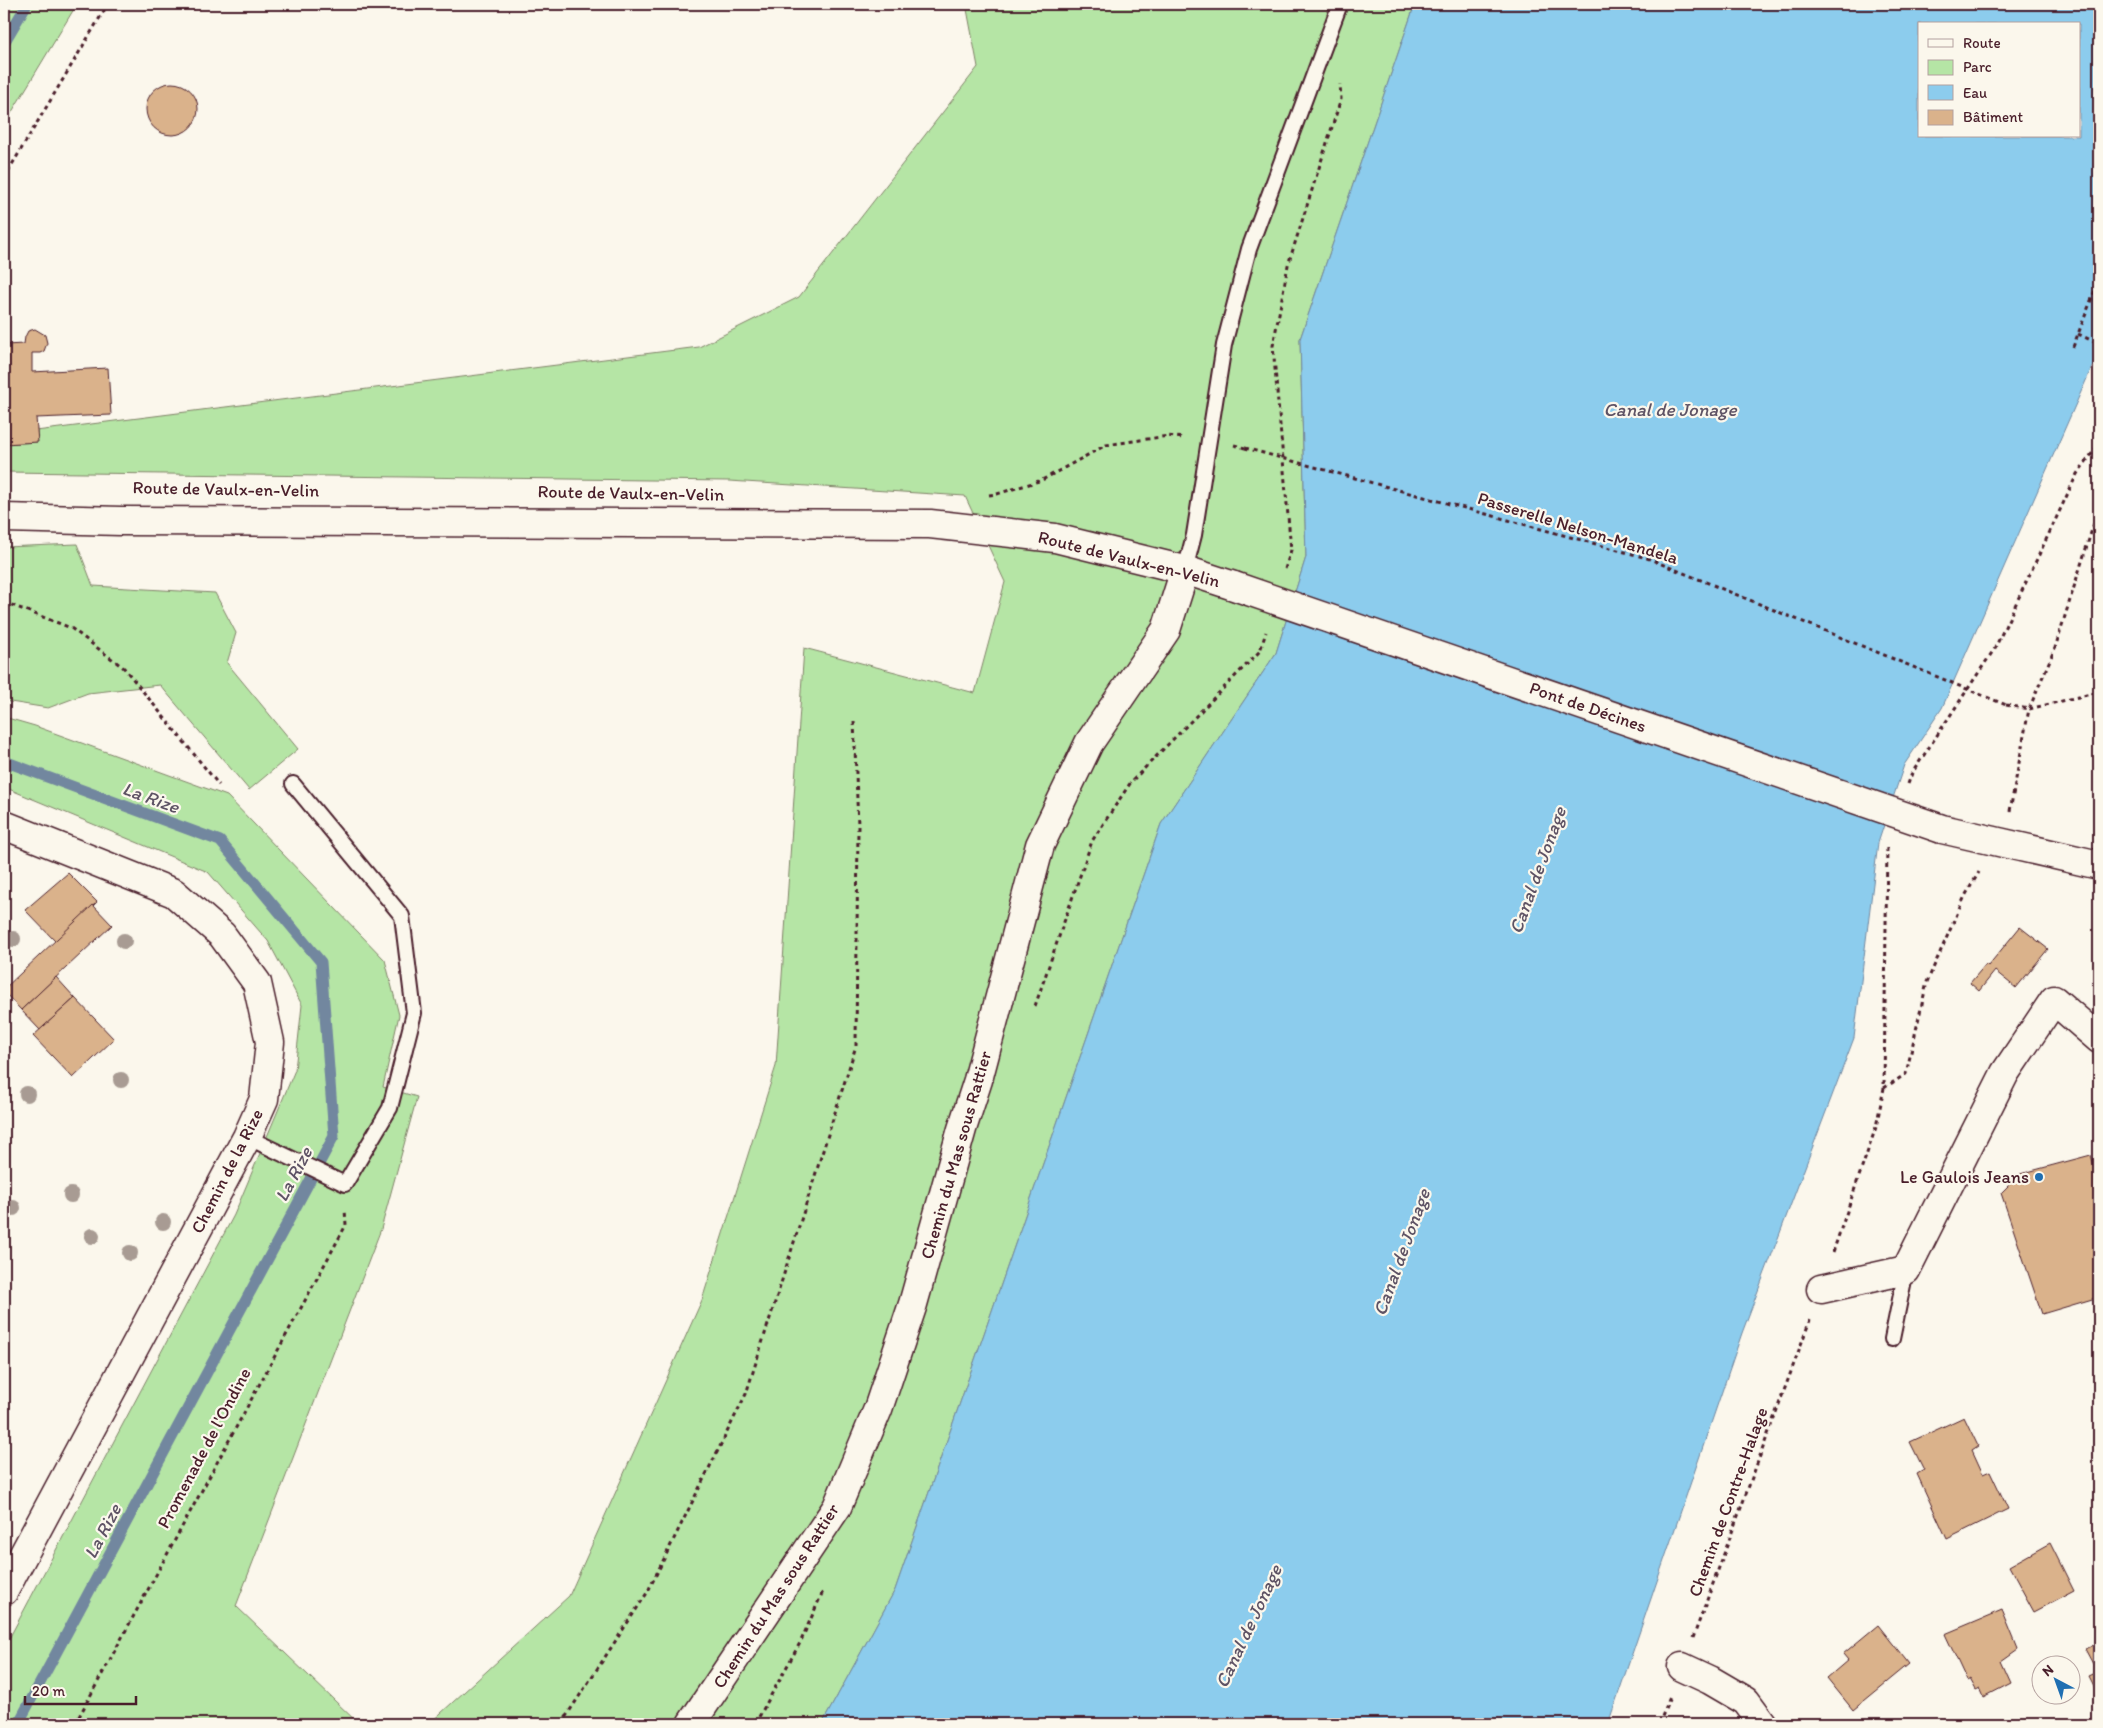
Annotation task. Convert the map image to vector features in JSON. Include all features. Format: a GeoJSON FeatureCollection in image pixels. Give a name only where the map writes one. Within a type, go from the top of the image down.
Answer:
{"type":"FeatureCollection","features":[{"type":"Feature","properties":{"kind":"street","name":"Route de Vaulx-en-Velin"},"geometry":{"type":"LineString","coordinates":[[4,518],[131,521],[930,524],[1055,538],[1185,570],[1234,586]]}},
{"type":"Feature","properties":{"kind":"street","name":"Chemin du Mas sous Rattier"},"geometry":{"type":"LineString","coordinates":[[691,1724],[837,1507],[878,1409],[913,1304],[962,1129],[978,1080],[1040,845],[1089,742],[1166,630],[1185,570]]}},
{"type":"Feature","properties":{"kind":"street","name":"Pont de Décines"},"geometry":{"type":"LineString","coordinates":[[1234,586],[1942,829],[2099,866]]}},
{"type":"Feature","properties":{"kind":"street","name":"Chemin de la Rize"},"geometry":{"type":"LineString","coordinates":[[4,825],[174,894],[222,935],[257,984],[270,1042],[264,1099],[247,1137],[4,1591]]}},
{"type":"Feature","properties":{"kind":"street"},"geometry":{"type":"LineString","coordinates":[[1821,1289],[1906,1270],[2005,1073],[2054,1000],[2099,1039]]}},
{"type":"Feature","properties":{"kind":"street"},"geometry":{"type":"LineString","coordinates":[[1682,1667],[1710,1680],[1746,1701],[1763,1724]]}},
{"type":"Feature","properties":{"kind":"lane"},"geometry":{"type":"LineString","coordinates":[[1185,570],[1194,535],[1224,345],[1249,249],[1340,4]]}},
{"type":"Feature","properties":{"kind":"lane"},"geometry":{"type":"LineString","coordinates":[[247,1137],[345,1184],[390,1108],[414,1012],[402,916],[292,784]]}},
{"type":"Feature","properties":{"kind":"lane"},"geometry":{"type":"LineString","coordinates":[[1892,1339],[1906,1270]]}},
{"type":"Feature","properties":{"kind":"path"},"geometry":{"type":"LineString","coordinates":[[4,178],[108,4]]}},
{"type":"Feature","properties":{"kind":"path"},"geometry":{"type":"LineString","coordinates":[[2073,347],[2098,288],[2099,280]]}},
{"type":"Feature","properties":{"kind":"path"},"geometry":{"type":"LineString","coordinates":[[2078,334],[2099,344]]}},
{"type":"Feature","properties":{"kind":"path"},"geometry":{"type":"LineString","coordinates":[[981,495],[997,494],[1042,480],[1106,445],[1168,436],[1209,440]]}},
{"type":"Feature","properties":{"kind":"path","name":"Passerelle Nelson-Mandela"},"geometry":{"type":"LineString","coordinates":[[1209,440],[1245,448],[1646,558],[2006,705],[2029,709]]}},
{"type":"Feature","properties":{"kind":"path"},"geometry":{"type":"LineString","coordinates":[[1884,1088],[1906,1074],[1927,982],[1965,896],[1996,843],[2012,807],[2029,709],[2055,648],[2099,507]]}},
{"type":"Feature","properties":{"kind":"path"},"geometry":{"type":"LineString","coordinates":[[4,602],[71,628],[124,668],[218,784]]}},
{"type":"Feature","properties":{"kind":"path"},"geometry":{"type":"LineString","coordinates":[[2029,709],[2099,692]]}},
{"type":"Feature","properties":{"kind":"path"},"geometry":{"type":"LineString","coordinates":[[561,1724],[646,1593],[746,1394],[856,1046],[858,826],[854,721]]}},
{"type":"Feature","properties":{"kind":"path","name":"Promenade de l'Ondine"},"geometry":{"type":"LineString","coordinates":[[75,1724],[346,1225],[345,1184]]}},
{"type":"Feature","properties":{"kind":"path","name":"Chemin de Contre-Halage"},"geometry":{"type":"LineString","coordinates":[[1659,1724],[1682,1667],[1821,1289]]}},
{"type":"Feature","properties":{"kind":"path"},"geometry":{"type":"LineString","coordinates":[[755,1724],[800,1643],[828,1582]]}},
{"type":"Feature","properties":{"kind":"green space"},"geometry":{"type":"Polygon","coordinates":[[[4,4],[77,4],[4,125],[4,4]]]}},
{"type":"Feature","properties":{"kind":"green space"},"geometry":{"type":"Polygon","coordinates":[[[966,4],[1415,4],[1300,339],[1306,557],[1276,653],[1161,824],[895,1590],[822,1724],[429,1724],[569,1596],[702,1300],[776,1066],[804,648],[975,693],[1005,582],[965,496],[729,481],[4,472],[4,444],[37,442],[36,431],[699,347],[799,297],[978,67],[966,4]]]}},
{"type":"Feature","properties":{"kind":"green space"},"geometry":{"type":"Polygon","coordinates":[[[77,544],[93,586],[215,593],[236,633],[227,663],[298,749],[249,790],[160,685],[88,693],[48,708],[4,701],[4,547],[77,544]]]}},
{"type":"Feature","properties":{"kind":"green space"},"geometry":{"type":"Polygon","coordinates":[[[4,717],[35,726],[227,796],[385,960],[399,1015],[383,1087],[417,1097],[381,1229],[236,1606],[359,1724],[4,1724],[4,1648],[234,1215],[295,1070],[302,1005],[268,941],[208,872],[4,787],[4,717]]]}},
{"type":"Feature","properties":{"kind":"water","name":"Canal de Jonage"},"geometry":{"type":"Polygon","coordinates":[[[1415,4],[2099,4],[2099,351],[1942,708],[1904,765],[1878,843],[1854,1038],[1742,1333],[1608,1724],[822,1724],[895,1590],[1161,824],[1276,653],[1306,557],[1300,339],[1415,4]]]}},
{"type":"Feature","properties":{"kind":"building"},"geometry":{"type":"Polygon","coordinates":[[[172,83],[186,87],[194,95],[198,109],[194,123],[186,131],[172,135],[158,131],[150,123],[146,109],[150,95],[158,87],[172,83]]]}},
{"type":"Feature","properties":{"kind":"building"},"geometry":{"type":"Polygon","coordinates":[[[35,329],[45,335],[47,343],[44,351],[32,353],[32,372],[108,368],[111,415],[36,418],[38,442],[4,444],[5,345],[24,344],[28,331],[35,329]]]}},
{"type":"Feature","properties":{"kind":"building"},"geometry":{"type":"Polygon","coordinates":[[[68,873],[97,902],[56,942],[25,910],[68,873]]]}},
{"type":"Feature","properties":{"kind":"building"},"geometry":{"type":"Polygon","coordinates":[[[93,905],[112,925],[21,1010],[4,992],[4,989],[93,905]]]}},
{"type":"Feature","properties":{"kind":"building"},"geometry":{"type":"Polygon","coordinates":[[[2020,927],[2048,949],[2016,988],[1995,971],[1979,991],[1970,983],[1986,964],[1988,966],[2020,927]]]}},
{"type":"Feature","properties":{"kind":"building"},"geometry":{"type":"Polygon","coordinates":[[[56,977],[75,998],[40,1030],[21,1010],[56,977]]]}},
{"type":"Feature","properties":{"kind":"building"},"geometry":{"type":"Polygon","coordinates":[[[75,998],[114,1039],[73,1078],[33,1036],[75,998]]]}},
{"type":"Feature","properties":{"kind":"building"},"geometry":{"type":"Polygon","coordinates":[[[2091,1155],[2099,1183],[2099,1297],[2042,1314],[2001,1193],[2020,1174],[2091,1155]]]}},
{"type":"Feature","properties":{"kind":"building"},"geometry":{"type":"Polygon","coordinates":[[[1964,1417],[1978,1446],[1972,1450],[1983,1474],[1990,1471],[2008,1509],[1947,1539],[1917,1474],[1924,1470],[1910,1442],[1964,1417]]]}},
{"type":"Feature","properties":{"kind":"building"},"geometry":{"type":"Polygon","coordinates":[[[2050,1543],[2074,1591],[2034,1612],[2009,1566],[2050,1543]]]}},
{"type":"Feature","properties":{"kind":"building"},"geometry":{"type":"Polygon","coordinates":[[[2002,1610],[2018,1649],[2001,1661],[2011,1683],[1984,1697],[1980,1688],[1976,1690],[1970,1679],[1967,1681],[1945,1634],[2002,1610]]]}},
{"type":"Feature","properties":{"kind":"building"},"geometry":{"type":"Polygon","coordinates":[[[1878,1625],[1909,1664],[1853,1710],[1827,1678],[1848,1660],[1843,1654],[1878,1625]]]}},
{"type":"Feature","properties":{"kind":"building"},"geometry":{"type":"Polygon","coordinates":[[[2099,1642],[2099,1661],[2093,1664],[2085,1649],[2099,1642]]]}},
{"type":"Feature","properties":{"kind":"building"},"geometry":{"type":"Polygon","coordinates":[[[2099,1671],[2099,1698],[2088,1676],[2099,1671]]]}},
{"type":"Feature","properties":{"kind":"waterway","name":"La Rize"},"geometry":{"type":"LineString","coordinates":[[4,43],[27,4]]}},
{"type":"Feature","properties":{"kind":"waterway","name":"La Rize"},"geometry":{"type":"LineString","coordinates":[[4,761],[220,841],[321,962],[334,1136],[18,1724]]}},
{"type":"Feature","properties":{"kind":"place","name":"Le Gaulois Jeans"},"geometry":{"type":"Point","coordinates":[2039,1177]}}]}
